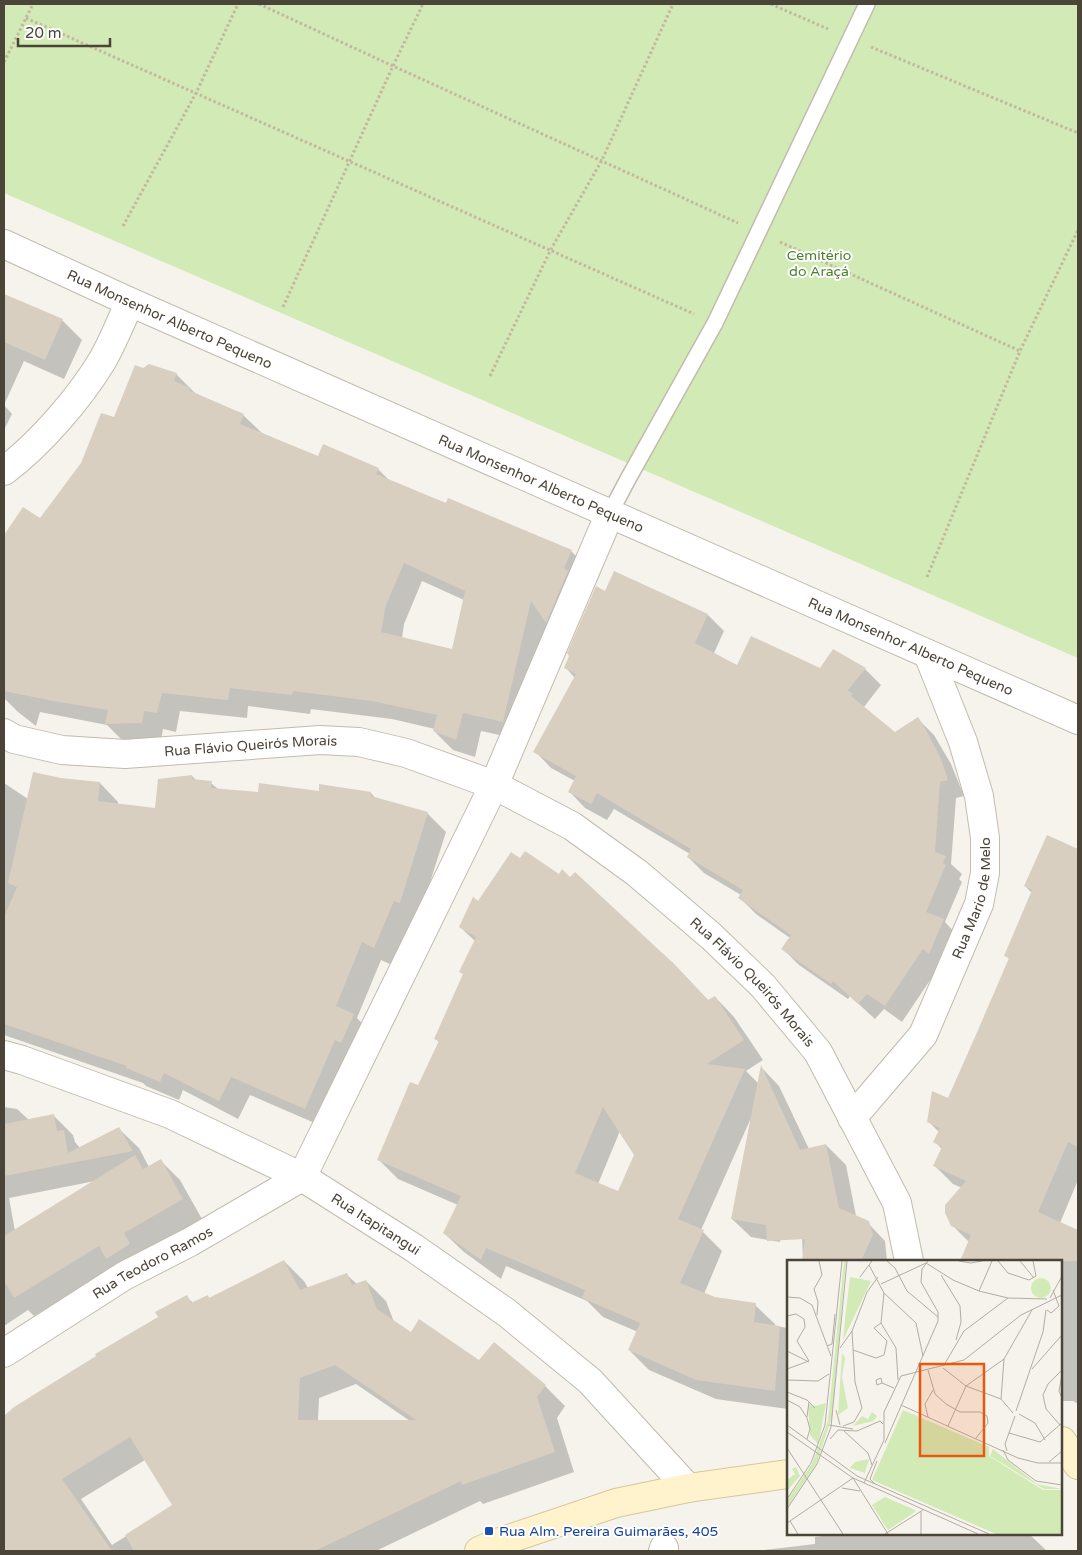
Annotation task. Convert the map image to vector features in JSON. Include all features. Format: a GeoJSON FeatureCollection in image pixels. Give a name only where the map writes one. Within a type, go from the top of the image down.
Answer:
{"type":"FeatureCollection","features":[{"type":"Feature","properties":{"kind":"main road"},"geometry":{"type":"LineString","coordinates":[[1067,1441],[1078,1465]]}},
{"type":"Feature","properties":{"kind":"main road"},"geometry":{"type":"LineString","coordinates":[[479,1551],[494,1544],[616,1503],[688,1488],[787,1474]]}},
{"type":"Feature","properties":{"kind":"street","name":"Rua Monsenhor Alberto Pequeno"},"geometry":{"type":"LineString","coordinates":[[4,244],[130,302],[1078,720]]}},
{"type":"Feature","properties":{"kind":"street"},"geometry":{"type":"LineString","coordinates":[[4,472],[21,459],[72,403],[103,360],[130,302]]}},
{"type":"Feature","properties":{"kind":"street"},"geometry":{"type":"LineString","coordinates":[[302,1178],[494,785],[610,513]]}},
{"type":"Feature","properties":{"kind":"street","name":"Rua Mario de Melo"},"geometry":{"type":"LineString","coordinates":[[852,1118],[923,1035],[979,904],[985,873],[985,838],[979,796],[964,742],[928,654]]}},
{"type":"Feature","properties":{"kind":"street","name":"Rua Flávio Queirós Morais"},"geometry":{"type":"LineString","coordinates":[[4,733],[14,739],[62,750],[125,754],[320,740],[359,742],[406,752],[494,785],[572,826],[637,873],[711,936],[763,986],[818,1052],[897,1203],[909,1260]]}},
{"type":"Feature","properties":{"kind":"street","name":"Rua Itapitangui"},"geometry":{"type":"LineString","coordinates":[[4,1055],[170,1114],[302,1178],[414,1248],[507,1313],[590,1381],[688,1488]]}},
{"type":"Feature","properties":{"kind":"street","name":"Rua Teodoro Ramos"},"geometry":{"type":"LineString","coordinates":[[4,1353],[124,1276],[190,1242],[302,1178]]}},
{"type":"Feature","properties":{"kind":"lane"},"geometry":{"type":"LineString","coordinates":[[610,513],[715,323],[867,4]]}},
{"type":"Feature","properties":{"kind":"path"},"geometry":{"type":"LineString","coordinates":[[4,62],[33,4]]}},
{"type":"Feature","properties":{"kind":"path"},"geometry":{"type":"LineString","coordinates":[[123,226],[196,92],[238,4]]}},
{"type":"Feature","properties":{"kind":"path"},"geometry":{"type":"LineString","coordinates":[[259,4],[1020,351]]}},
{"type":"Feature","properties":{"kind":"path"},"geometry":{"type":"LineString","coordinates":[[284,307],[393,66],[424,4]]}},
{"type":"Feature","properties":{"kind":"path"},"geometry":{"type":"LineString","coordinates":[[490,376],[550,251],[602,160],[673,4]]}},
{"type":"Feature","properties":{"kind":"path"},"geometry":{"type":"LineString","coordinates":[[771,4],[1078,133]]}},
{"type":"Feature","properties":{"kind":"path"},"geometry":{"type":"LineString","coordinates":[[26,18],[715,323]]}},
{"type":"Feature","properties":{"kind":"path"},"geometry":{"type":"LineString","coordinates":[[926,577],[1020,351],[1078,230]]}},
{"type":"Feature","properties":{"kind":"green space","name":"Cemitério do Araçá"},"geometry":{"type":"Polygon","coordinates":[[[4,4],[1078,4],[1078,658],[4,193],[4,4]]]}},
{"type":"Feature","properties":{"kind":"building"},"geometry":{"type":"Polygon","coordinates":[[[4,294],[63,319],[45,360],[4,342],[4,294]]]}},
{"type":"Feature","properties":{"kind":"building"},"geometry":{"type":"Polygon","coordinates":[[[149,364],[177,373],[174,381],[191,388],[190,391],[244,414],[240,424],[318,456],[323,444],[379,468],[376,474],[446,503],[448,498],[572,550],[564,568],[568,571],[546,623],[531,601],[503,722],[463,713],[456,740],[433,731],[437,715],[372,701],[293,691],[292,695],[230,688],[228,700],[162,693],[157,713],[144,711],[142,723],[105,724],[108,710],[4,691],[4,535],[23,507],[40,518],[81,463],[101,413],[114,417],[135,365],[143,368],[149,364]],[[404,563],[386,605],[381,632],[452,649],[465,591],[404,563]]]}},
{"type":"Feature","properties":{"kind":"building"},"geometry":{"type":"Polygon","coordinates":[[[614,571],[708,614],[695,643],[737,665],[751,636],[820,668],[833,649],[866,668],[848,690],[853,694],[851,696],[895,732],[918,717],[925,728],[941,759],[948,780],[940,782],[935,852],[946,856],[943,863],[946,865],[926,912],[944,919],[929,954],[923,949],[885,1006],[867,994],[858,1004],[833,981],[831,984],[781,949],[791,935],[738,898],[743,890],[687,857],[691,849],[597,793],[591,804],[568,792],[576,776],[533,752],[576,674],[564,668],[569,656],[567,653],[596,586],[605,591],[614,571]]]}},
{"type":"Feature","properties":{"kind":"building"},"geometry":{"type":"Polygon","coordinates":[[[33,772],[61,778],[100,782],[98,801],[155,808],[158,779],[192,775],[192,779],[212,781],[211,788],[258,792],[259,783],[319,791],[319,784],[371,792],[371,796],[428,812],[400,903],[394,901],[374,948],[362,942],[336,1006],[354,1014],[341,1043],[335,1040],[305,1109],[231,1077],[219,1101],[164,1073],[160,1082],[126,1068],[127,1066],[4,1024],[4,917],[17,887],[8,883],[33,772]]]}},
{"type":"Feature","properties":{"kind":"building"},"geometry":{"type":"Polygon","coordinates":[[[1047,835],[1078,849],[1078,1147],[1068,1142],[1038,1212],[1078,1230],[1078,1261],[960,1260],[971,1235],[951,1226],[945,1213],[945,1205],[966,1181],[933,1166],[942,1147],[933,1142],[940,1128],[927,1122],[932,1091],[948,1098],[1009,958],[1004,956],[1032,890],[1024,886],[1047,835]]]}},
{"type":"Feature","properties":{"kind":"building"},"geometry":{"type":"Polygon","coordinates":[[[525,851],[559,874],[562,869],[570,877],[575,872],[672,962],[708,1000],[715,996],[744,1040],[707,1064],[745,1069],[678,1219],[704,1230],[680,1283],[715,1297],[756,1303],[754,1322],[780,1326],[775,1391],[696,1380],[628,1350],[640,1323],[582,1298],[585,1290],[486,1248],[481,1260],[443,1233],[461,1196],[377,1160],[410,1082],[418,1085],[439,1041],[434,1039],[463,974],[459,972],[476,937],[459,927],[473,897],[478,901],[511,852],[520,858],[525,851]],[[603,1107],[575,1173],[618,1191],[634,1155],[603,1107]]]}},
{"type":"Feature","properties":{"kind":"building"},"geometry":{"type":"Polygon","coordinates":[[[761,1065],[800,1150],[826,1144],[839,1208],[869,1221],[873,1235],[861,1260],[802,1260],[805,1239],[767,1241],[766,1225],[731,1219],[761,1065]]]}},
{"type":"Feature","properties":{"kind":"building"},"geometry":{"type":"Polygon","coordinates":[[[54,1114],[57,1131],[64,1130],[68,1153],[119,1127],[133,1151],[4,1176],[4,1124],[54,1114]]]}},
{"type":"Feature","properties":{"kind":"building"},"geometry":{"type":"Polygon","coordinates":[[[135,1155],[143,1169],[161,1159],[183,1199],[124,1233],[130,1244],[106,1259],[99,1246],[14,1298],[4,1281],[4,1236],[135,1155]]]}},
{"type":"Feature","properties":{"kind":"building"},"geometry":{"type":"Polygon","coordinates":[[[284,1260],[300,1290],[347,1273],[352,1285],[366,1280],[377,1309],[411,1332],[419,1319],[479,1360],[494,1342],[546,1385],[537,1397],[555,1452],[462,1485],[461,1481],[315,1551],[134,1551],[125,1535],[172,1505],[130,1437],[62,1479],[112,1551],[4,1551],[4,1416],[14,1407],[96,1356],[95,1354],[158,1317],[155,1312],[187,1295],[191,1303],[208,1295],[209,1298],[284,1260]],[[335,1365],[300,1378],[298,1420],[416,1420],[335,1365]]]}},
{"type":"Feature","properties":{"kind":"place","name":"Rua Alm. Pereira Guimarães, 405"},"geometry":{"type":"Point","coordinates":[489,1531]}}]}
